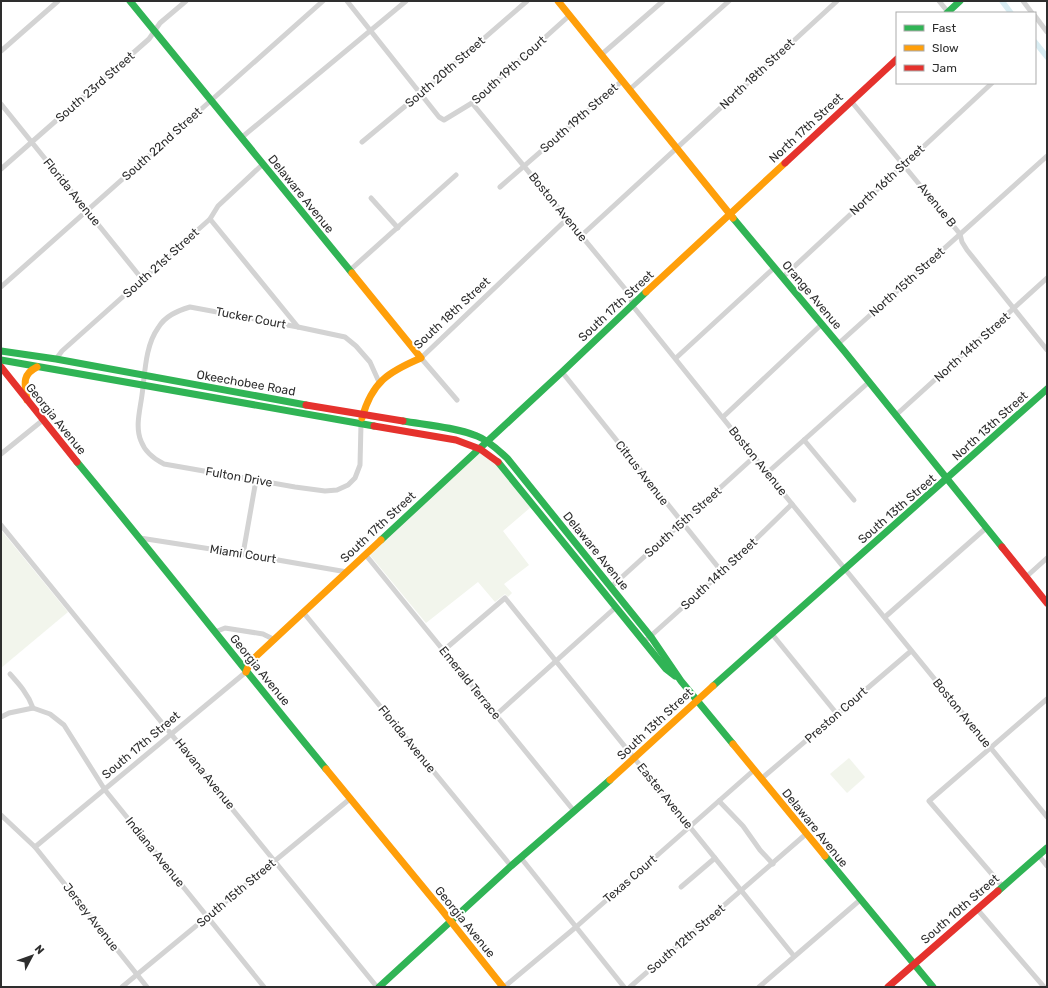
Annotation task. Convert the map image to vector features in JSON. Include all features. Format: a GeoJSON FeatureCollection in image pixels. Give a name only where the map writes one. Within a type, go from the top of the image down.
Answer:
{"type":"FeatureCollection","features":[{"type":"Feature","properties":{"kind":"street"},"geometry":{"type":"LineString","coordinates":[[1,51],[58,1]]}},
{"type":"Feature","properties":{"kind":"street","name":"Delaware Avenue"},"geometry":{"type":"LineString","coordinates":[[130,1],[349,271],[457,400]]}},
{"type":"Feature","properties":{"kind":"street","name":"South 23rd Street"},"geometry":{"type":"LineString","coordinates":[[1,169],[143,44],[156,32],[160,23],[186,1]]}},
{"type":"Feature","properties":{"kind":"street","name":"South 22nd Street"},"geometry":{"type":"LineString","coordinates":[[1,288],[323,1]]}},
{"type":"Feature","properties":{"kind":"street"},"geometry":{"type":"LineString","coordinates":[[347,1],[370,32],[421,94]]}},
{"type":"Feature","properties":{"kind":"street"},"geometry":{"type":"LineString","coordinates":[[241,138],[406,1]]}},
{"type":"Feature","properties":{"kind":"street","name":"South 20th Street"},"geometry":{"type":"LineString","coordinates":[[362,142],[421,94],[527,1]]}},
{"type":"Feature","properties":{"kind":"street","name":"Orange Avenue"},"geometry":{"type":"LineString","coordinates":[[558,1],[730,214],[896,415],[1047,604]]}},
{"type":"Feature","properties":{"kind":"street"},"geometry":{"type":"LineString","coordinates":[[601,55],[662,1]]}},
{"type":"Feature","properties":{"kind":"street"},"geometry":{"type":"LineString","coordinates":[[629,90],[729,1]]}},
{"type":"Feature","properties":{"kind":"street","name":"North 18th Street"},"geometry":{"type":"LineString","coordinates":[[678,149],[723,105],[837,1]]}},
{"type":"Feature","properties":{"kind":"street"},"geometry":{"type":"LineString","coordinates":[[939,1],[947,12],[960,1]]}},
{"type":"Feature","properties":{"kind":"street"},"geometry":{"type":"LineString","coordinates":[[1023,1],[1031,12]]}},
{"type":"Feature","properties":{"kind":"street","name":"South 19th Court"},"geometry":{"type":"LineString","coordinates":[[421,94],[439,117],[444,120],[472,103],[570,15]]}},
{"type":"Feature","properties":{"kind":"street"},"geometry":{"type":"LineString","coordinates":[[1036,17],[1047,32]]}},
{"type":"Feature","properties":{"kind":"street","name":"North 17th Street"},"geometry":{"type":"LineString","coordinates":[[730,214],[896,60]]}},
{"type":"Feature","properties":{"kind":"street","name":"South 19th Street"},"geometry":{"type":"LineString","coordinates":[[500,187],[622,81]]}},
{"type":"Feature","properties":{"kind":"street","name":"North 16th Street"},"geometry":{"type":"LineString","coordinates":[[783,277],[991,84]]}},
{"type":"Feature","properties":{"kind":"street","name":"Avenue B"},"geometry":{"type":"LineString","coordinates":[[851,101],[960,234],[966,250],[1047,350]]}},
{"type":"Feature","properties":{"kind":"street","name":"Boston Avenue"},"geometry":{"type":"LineString","coordinates":[[472,103],[582,235],[631,296],[632,305],[1047,817]]}},
{"type":"Feature","properties":{"kind":"street","name":"Florida Avenue"},"geometry":{"type":"LineString","coordinates":[[1,104],[142,279]]}},
{"type":"Feature","properties":{"kind":"street"},"geometry":{"type":"LineString","coordinates":[[582,235],[678,149]]}},
{"type":"Feature","properties":{"kind":"street","name":"North 15th Street"},"geometry":{"type":"LineString","coordinates":[[838,344],[1047,156]]}},
{"type":"Feature","properties":{"kind":"street","name":"South 21st Street"},"geometry":{"type":"LineString","coordinates":[[56,359],[62,351],[210,219],[218,206],[262,164]]}},
{"type":"Feature","properties":{"kind":"street"},"geometry":{"type":"LineString","coordinates":[[349,271],[456,176]]}},
{"type":"Feature","properties":{"kind":"street"},"geometry":{"type":"LineString","coordinates":[[371,198],[398,228]]}},
{"type":"Feature","properties":{"kind":"street","name":"South 17th Street"},"geometry":{"type":"LineString","coordinates":[[35,847],[246,672],[250,662],[486,440],[562,372],[730,214]]}},
{"type":"Feature","properties":{"kind":"street","name":"South 18th Street"},"geometry":{"type":"LineString","coordinates":[[361,424],[369,399],[378,382],[396,369],[421,358],[568,218]]}},
{"type":"Feature","properties":{"kind":"street"},"geometry":{"type":"LineString","coordinates":[[210,219],[298,327]]}},
{"type":"Feature","properties":{"kind":"street"},"geometry":{"type":"LineString","coordinates":[[676,358],[775,267]]}},
{"type":"Feature","properties":{"kind":"street","name":"North 14th Street"},"geometry":{"type":"LineString","coordinates":[[896,415],[1047,278]]}},
{"type":"Feature","properties":{"kind":"street","name":"Tucker Court"},"geometry":{"type":"LineString","coordinates":[[143,376],[153,335],[158,326],[168,316],[190,307],[345,337],[356,346],[370,362],[378,382]]}},
{"type":"Feature","properties":{"kind":"street"},"geometry":{"type":"LineString","coordinates":[[723,417],[822,324]]}},
{"type":"Feature","properties":{"kind":"street","name":"Okeechobee Road"},"geometry":{"type":"LineString","coordinates":[[1,351],[56,359],[143,376],[455,430],[486,440]]}},
{"type":"Feature","properties":{"kind":"street","name":"Okeechobee Road"},"geometry":{"type":"LineString","coordinates":[[1,360],[456,440],[479,447]]}},
{"type":"Feature","properties":{"kind":"street","name":"Georgia Avenue"},"geometry":{"type":"LineString","coordinates":[[1,367],[140,538],[246,672],[351,798],[504,987]]}},
{"type":"Feature","properties":{"kind":"street"},"geometry":{"type":"LineString","coordinates":[[27,400],[26,373],[37,367]]}},
{"type":"Feature","properties":{"kind":"street","name":"Citrus Avenue"},"geometry":{"type":"LineString","coordinates":[[562,372],[722,572]]}},
{"type":"Feature","properties":{"kind":"street","name":"Fulton Drive"},"geometry":{"type":"LineString","coordinates":[[143,376],[144,386],[138,430],[144,448],[154,459],[164,464],[324,491],[337,490],[348,485],[355,478],[360,465],[361,424]]}},
{"type":"Feature","properties":{"kind":"street"},"geometry":{"type":"LineString","coordinates":[[767,473],[869,382]]}},
{"type":"Feature","properties":{"kind":"street","name":"North 13th Street"},"geometry":{"type":"LineString","coordinates":[[947,479],[1047,390]]}},
{"type":"Feature","properties":{"kind":"street"},"geometry":{"type":"LineString","coordinates":[[1,454],[43,420]]}},
{"type":"Feature","properties":{"kind":"street","name":"Delaware Avenue"},"geometry":{"type":"LineString","coordinates":[[486,440],[507,458],[651,637],[697,700],[933,987]]}},
{"type":"Feature","properties":{"kind":"street"},"geometry":{"type":"LineString","coordinates":[[804,440],[854,500]]}},
{"type":"Feature","properties":{"kind":"street","name":"Delaware Avenue"},"geometry":{"type":"LineString","coordinates":[[479,447],[501,465],[666,669],[682,681]]}},
{"type":"Feature","properties":{"kind":"street","name":"South 15th Street"},"geometry":{"type":"LineString","coordinates":[[611,587],[754,457]]}},
{"type":"Feature","properties":{"kind":"street","name":"South 13th Street"},"geometry":{"type":"LineString","coordinates":[[378,987],[511,866],[947,479]]}},
{"type":"Feature","properties":{"kind":"street"},"geometry":{"type":"LineString","coordinates":[[243,554],[256,480]]}},
{"type":"Feature","properties":{"kind":"street","name":"South 14th Street"},"geometry":{"type":"LineString","coordinates":[[644,642],[722,572],[792,504]]}},
{"type":"Feature","properties":{"kind":"street","name":"Havana Avenue"},"geometry":{"type":"LineString","coordinates":[[1,525],[378,987]]}},
{"type":"Feature","properties":{"kind":"street"},"geometry":{"type":"LineString","coordinates":[[885,617],[986,528]]}},
{"type":"Feature","properties":{"kind":"street","name":"Miami Court"},"geometry":{"type":"LineString","coordinates":[[140,538],[347,572]]}},
{"type":"Feature","properties":{"kind":"street","name":"Emerald Terrace"},"geometry":{"type":"LineString","coordinates":[[365,554],[574,811]]}},
{"type":"Feature","properties":{"kind":"street"},"geometry":{"type":"LineString","coordinates":[[1026,577],[1047,558]]}},
{"type":"Feature","properties":{"kind":"street","name":"Easter Avenue"},"geometry":{"type":"LineString","coordinates":[[444,650],[505,598],[794,956]]}},
{"type":"Feature","properties":{"kind":"street"},"geometry":{"type":"LineString","coordinates":[[496,715],[616,607]]}},
{"type":"Feature","properties":{"kind":"street","name":"Florida Avenue"},"geometry":{"type":"LineString","coordinates":[[304,612],[511,866]]}},
{"type":"Feature","properties":{"kind":"street"},"geometry":{"type":"LineString","coordinates":[[215,632],[225,628],[263,634],[275,640]]}},
{"type":"Feature","properties":{"kind":"street"},"geometry":{"type":"LineString","coordinates":[[772,634],[838,714]]}},
{"type":"Feature","properties":{"kind":"street","name":"Preston Court"},"geometry":{"type":"LineString","coordinates":[[761,779],[911,651]]}},
{"type":"Feature","properties":{"kind":"street"},"geometry":{"type":"LineString","coordinates":[[1,717],[9,713],[33,708],[23,689],[10,674]]}},
{"type":"Feature","properties":{"kind":"street"},"geometry":{"type":"LineString","coordinates":[[1003,887],[929,801],[1047,699]]}},
{"type":"Feature","properties":{"kind":"street","name":"Indiana Avenue"},"geometry":{"type":"LineString","coordinates":[[33,708],[50,714],[64,725],[105,790],[264,987]]}},
{"type":"Feature","properties":{"kind":"street","name":"Texas Court"},"geometry":{"type":"LineString","coordinates":[[504,987],[576,927],[754,770]]}},
{"type":"Feature","properties":{"kind":"street","name":"South 15th Street"},"geometry":{"type":"LineString","coordinates":[[122,987],[351,798]]}},
{"type":"Feature","properties":{"kind":"street"},"geometry":{"type":"LineString","coordinates":[[719,801],[743,826],[760,850],[773,864]]}},
{"type":"Feature","properties":{"kind":"street","name":"Jersey Avenue"},"geometry":{"type":"LineString","coordinates":[[1,815],[35,847],[147,987]]}},
{"type":"Feature","properties":{"kind":"street","name":"South 12th Street"},"geometry":{"type":"LineString","coordinates":[[630,987],[806,834]]}},
{"type":"Feature","properties":{"kind":"street","name":"South 10th Street"},"geometry":{"type":"LineString","coordinates":[[888,987],[1047,848]]}},
{"type":"Feature","properties":{"kind":"street"},"geometry":{"type":"LineString","coordinates":[[1039,856],[1047,866]]}},
{"type":"Feature","properties":{"kind":"street"},"geometry":{"type":"LineString","coordinates":[[520,858],[624,987]]}},
{"type":"Feature","properties":{"kind":"street"},"geometry":{"type":"LineString","coordinates":[[681,887],[715,858]]}},
{"type":"Feature","properties":{"kind":"street"},"geometry":{"type":"LineString","coordinates":[[759,987],[860,900]]}},
{"type":"Feature","properties":{"kind":"street"},"geometry":{"type":"LineString","coordinates":[[977,909],[1044,987]]}},
{"type":"Feature","properties":{"kind":"shaded area"},"geometry":{"type":"Polygon","coordinates":[[[481,452],[498,467],[531,507],[503,531],[529,565],[504,584],[512,593],[508,597],[505,594],[495,602],[478,582],[426,623],[369,554],[476,454],[481,452]]]}},
{"type":"Feature","properties":{"kind":"shaded area"},"geometry":{"type":"Polygon","coordinates":[[[1,530],[68,612],[1,668],[1,530]]]}},
{"type":"Feature","properties":{"kind":"shaded area"},"geometry":{"type":"Polygon","coordinates":[[[849,758],[865,777],[847,793],[830,774],[849,758]]]}},
{"type":"Feature","properties":{"kind":"waterway"},"geometry":{"type":"LineString","coordinates":[[1002,1],[1010,12]]}},
{"type":"Feature","properties":{"kind":"waterway"},"geometry":{"type":"LineString","coordinates":[[1036,43],[1047,57]]}},
{"type":"Feature","properties":{"kind":"traffic: fast"},"geometry":{"type":"LineString","coordinates":[[130,1],[352,273]]}},
{"type":"Feature","properties":{"kind":"traffic: fast"},"geometry":{"type":"LineString","coordinates":[[948,12],[960,1]]}},
{"type":"Feature","properties":{"kind":"traffic: fast"},"geometry":{"type":"LineString","coordinates":[[733,218],[845,352],[1002,547]]}},
{"type":"Feature","properties":{"kind":"traffic: fast"},"geometry":{"type":"LineString","coordinates":[[381,540],[646,292]]}},
{"type":"Feature","properties":{"kind":"traffic: fast"},"geometry":{"type":"LineString","coordinates":[[1,351],[56,359],[306,405]]}},
{"type":"Feature","properties":{"kind":"traffic: fast"},"geometry":{"type":"LineString","coordinates":[[1,360],[374,426]]}},
{"type":"Feature","properties":{"kind":"traffic: fast"},"geometry":{"type":"LineString","coordinates":[[713,686],[1047,389]]}},
{"type":"Feature","properties":{"kind":"traffic: fast"},"geometry":{"type":"LineString","coordinates":[[403,421],[450,428],[477,436],[489,443],[507,458],[651,637],[681,681],[733,744]]}},
{"type":"Feature","properties":{"kind":"traffic: fast"},"geometry":{"type":"LineString","coordinates":[[77,462],[326,769]]}},
{"type":"Feature","properties":{"kind":"traffic: fast"},"geometry":{"type":"LineString","coordinates":[[498,462],[666,669],[675,676]]}},
{"type":"Feature","properties":{"kind":"traffic: fast"},"geometry":{"type":"LineString","coordinates":[[379,987],[511,866],[610,780]]}},
{"type":"Feature","properties":{"kind":"traffic: fast"},"geometry":{"type":"LineString","coordinates":[[998,891],[1047,848]]}},
{"type":"Feature","properties":{"kind":"traffic: fast"},"geometry":{"type":"LineString","coordinates":[[825,856],[933,987]]}},
{"type":"Feature","properties":{"kind":"traffic: slow"},"geometry":{"type":"LineString","coordinates":[[558,1],[733,218]]}},
{"type":"Feature","properties":{"kind":"traffic: slow"},"geometry":{"type":"LineString","coordinates":[[646,292],[785,163]]}},
{"type":"Feature","properties":{"kind":"traffic: slow"},"geometry":{"type":"LineString","coordinates":[[352,273],[421,358],[399,368],[376,387],[366,406],[362,418]]}},
{"type":"Feature","properties":{"kind":"traffic: slow"},"geometry":{"type":"LineString","coordinates":[[27,400],[25,385],[26,377],[28,373],[37,367]]}},
{"type":"Feature","properties":{"kind":"traffic: slow"},"geometry":{"type":"LineString","coordinates":[[246,672],[250,662],[381,540]]}},
{"type":"Feature","properties":{"kind":"traffic: slow"},"geometry":{"type":"LineString","coordinates":[[610,780],[713,686]]}},
{"type":"Feature","properties":{"kind":"traffic: slow"},"geometry":{"type":"LineString","coordinates":[[733,744],[825,856]]}},
{"type":"Feature","properties":{"kind":"traffic: slow"},"geometry":{"type":"LineString","coordinates":[[326,769],[503,987]]}},
{"type":"Feature","properties":{"kind":"traffic: jam"},"geometry":{"type":"LineString","coordinates":[[785,163],[896,60]]}},
{"type":"Feature","properties":{"kind":"traffic: jam"},"geometry":{"type":"LineString","coordinates":[[1,367],[77,462]]}},
{"type":"Feature","properties":{"kind":"traffic: jam"},"geometry":{"type":"LineString","coordinates":[[306,405],[403,421]]}},
{"type":"Feature","properties":{"kind":"traffic: jam"},"geometry":{"type":"LineString","coordinates":[[374,426],[456,440],[480,449],[498,462]]}},
{"type":"Feature","properties":{"kind":"traffic: jam"},"geometry":{"type":"LineString","coordinates":[[1002,547],[1047,603]]}},
{"type":"Feature","properties":{"kind":"traffic: jam"},"geometry":{"type":"LineString","coordinates":[[888,987],[998,891]]}}]}
